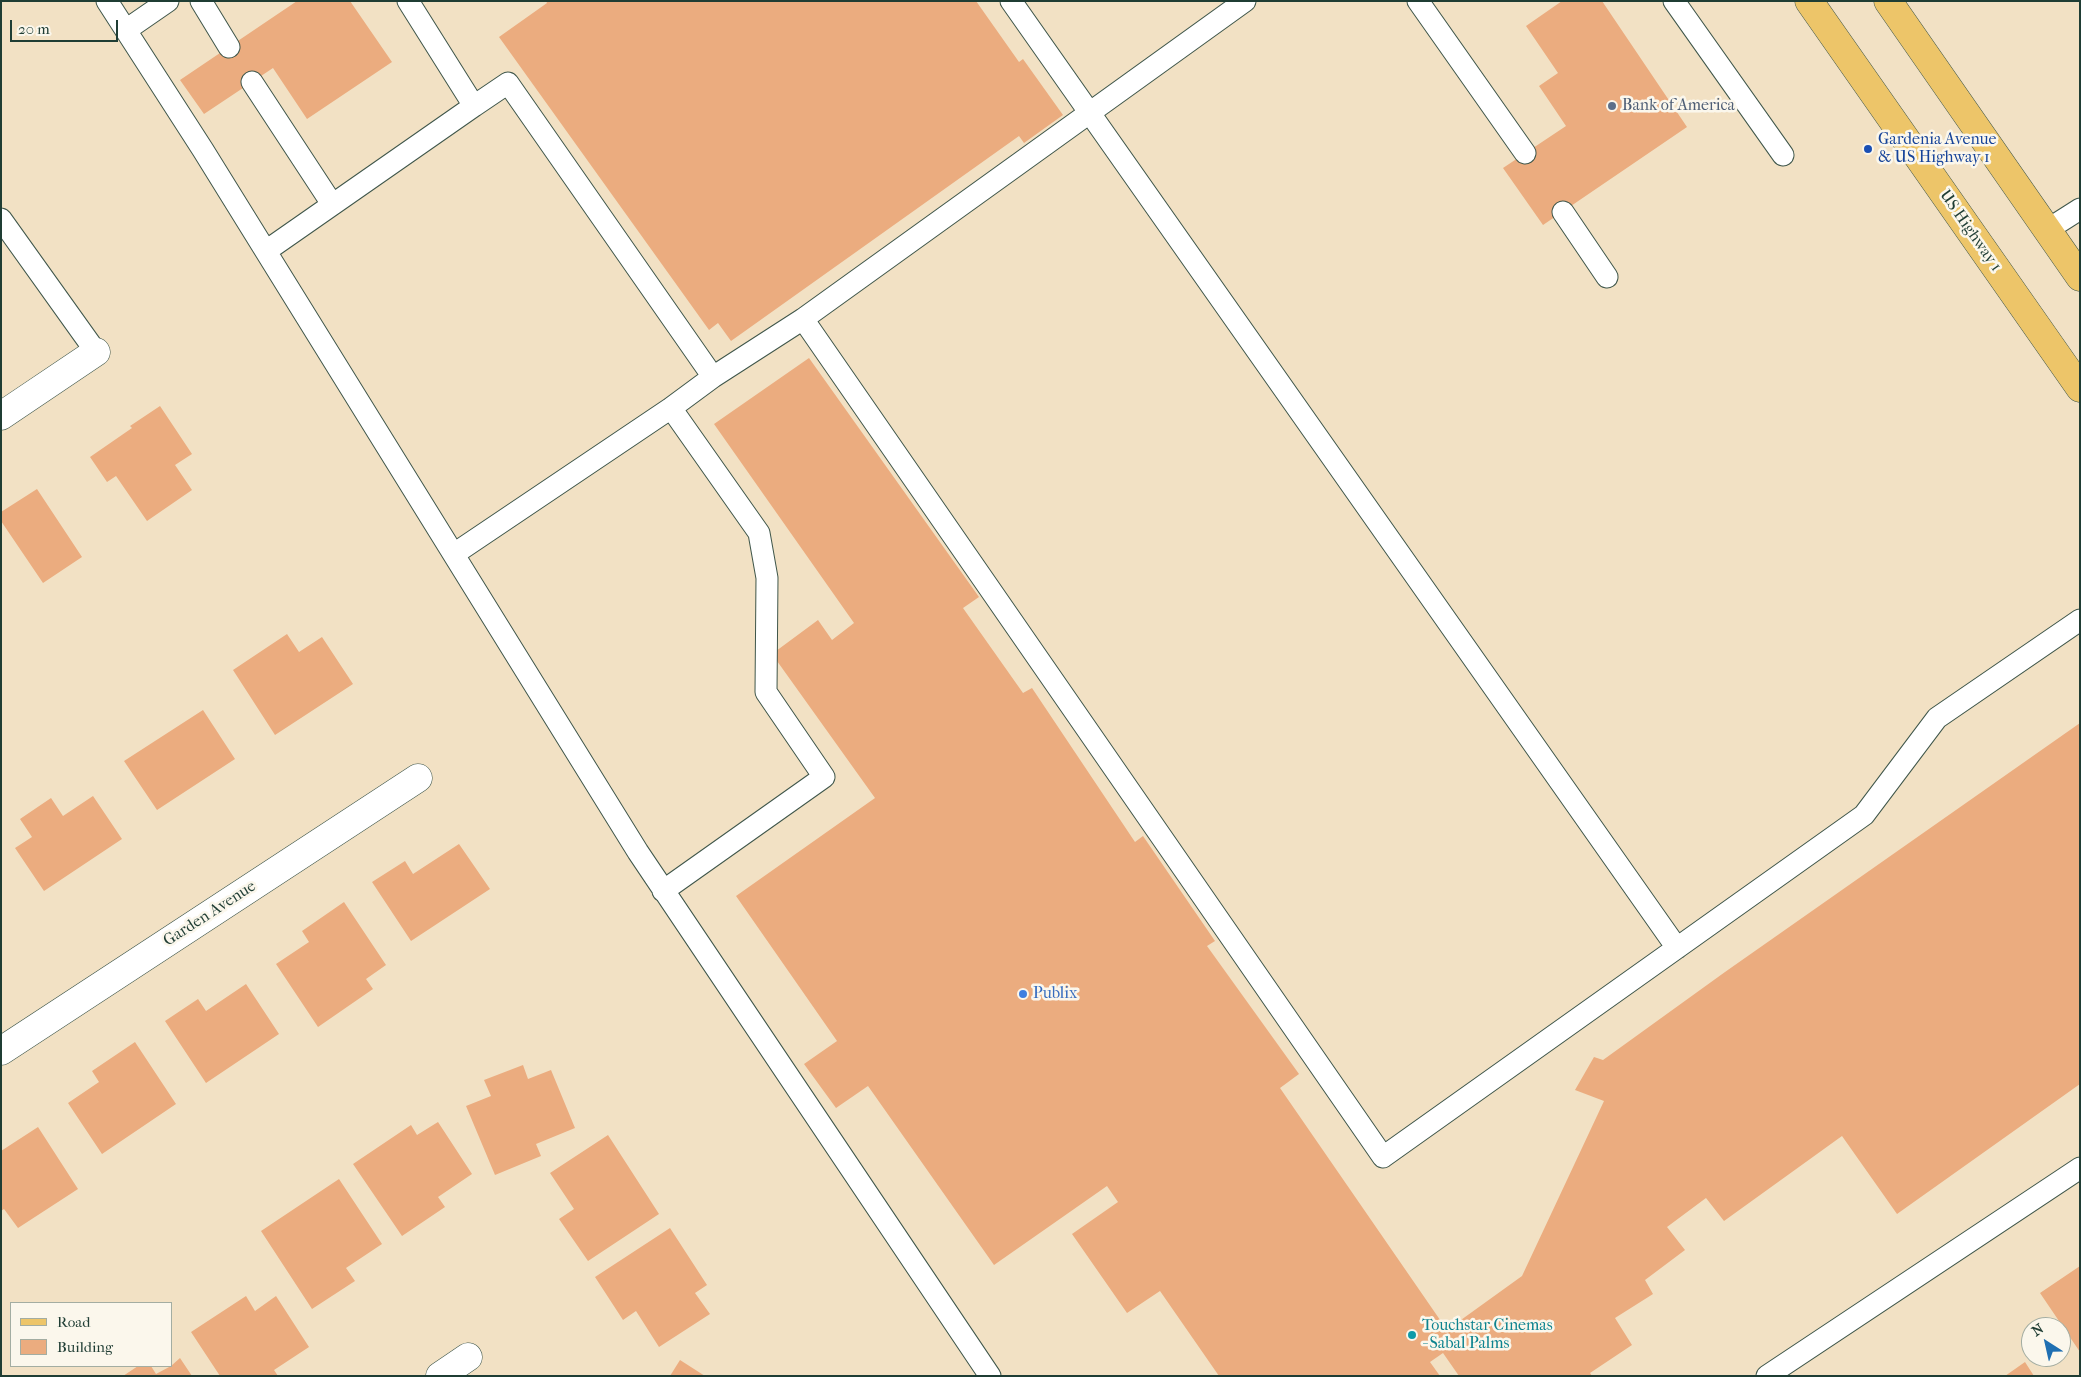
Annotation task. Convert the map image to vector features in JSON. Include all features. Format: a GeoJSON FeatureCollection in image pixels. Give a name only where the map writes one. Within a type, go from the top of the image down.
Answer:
{"type":"FeatureCollection","features":[{"type":"Feature","properties":{"kind":"main road","name":"US Highway 1"},"geometry":{"type":"LineString","coordinates":[[1809,1],[2080,388]]}},
{"type":"Feature","properties":{"kind":"main road"},"geometry":{"type":"LineString","coordinates":[[1888,1],[2080,276]]}},
{"type":"Feature","properties":{"kind":"street"},"geometry":{"type":"LineString","coordinates":[[1,416],[96,352]]}},
{"type":"Feature","properties":{"kind":"street","name":"Garden Avenue"},"geometry":{"type":"LineString","coordinates":[[1,1051],[418,778]]}},
{"type":"Feature","properties":{"kind":"street"},"geometry":{"type":"LineString","coordinates":[[440,1376],[468,1357]]}},
{"type":"Feature","properties":{"kind":"lane"},"geometry":{"type":"LineString","coordinates":[[107,1],[266,251],[632,844],[990,1376]]}},
{"type":"Feature","properties":{"kind":"lane"},"geometry":{"type":"LineString","coordinates":[[126,30],[168,1]]}},
{"type":"Feature","properties":{"kind":"lane"},"geometry":{"type":"LineString","coordinates":[[201,1],[229,47]]}},
{"type":"Feature","properties":{"kind":"lane"},"geometry":{"type":"LineString","coordinates":[[408,1],[474,106]]}},
{"type":"Feature","properties":{"kind":"lane"},"geometry":{"type":"LineString","coordinates":[[1011,1],[1677,948]]}},
{"type":"Feature","properties":{"kind":"lane"},"geometry":{"type":"LineString","coordinates":[[454,554],[671,408],[713,377],[802,319],[1246,1]]}},
{"type":"Feature","properties":{"kind":"lane"},"geometry":{"type":"LineString","coordinates":[[1418,1],[1525,153]]}},
{"type":"Feature","properties":{"kind":"lane"},"geometry":{"type":"LineString","coordinates":[[1674,1],[1783,155]]}},
{"type":"Feature","properties":{"kind":"lane"},"geometry":{"type":"LineString","coordinates":[[252,82],[332,204]]}},
{"type":"Feature","properties":{"kind":"lane"},"geometry":{"type":"LineString","coordinates":[[266,251],[508,84],[713,377]]}},
{"type":"Feature","properties":{"kind":"lane"},"geometry":{"type":"LineString","coordinates":[[2047,230],[2080,209]]}},
{"type":"Feature","properties":{"kind":"lane"},"geometry":{"type":"LineString","coordinates":[[1563,212],[1607,277]]}},
{"type":"Feature","properties":{"kind":"lane"},"geometry":{"type":"LineString","coordinates":[[1,219],[96,352]]}},
{"type":"Feature","properties":{"kind":"lane"},"geometry":{"type":"LineString","coordinates":[[802,319],[1383,1157],[1864,815],[1937,718],[2080,620]]}},
{"type":"Feature","properties":{"kind":"lane"},"geometry":{"type":"LineString","coordinates":[[663,891],[824,778],[766,692],[767,578],[759,533],[671,408]]}},
{"type":"Feature","properties":{"kind":"lane"},"geometry":{"type":"LineString","coordinates":[[1767,1376],[2080,1168]]}},
{"type":"Feature","properties":{"kind":"building"},"geometry":{"type":"Polygon","coordinates":[[[297,1],[350,1],[392,62],[307,119],[273,68],[204,114],[180,80],[297,1]]]}},
{"type":"Feature","properties":{"kind":"building"},"geometry":{"type":"Polygon","coordinates":[[[546,1],[976,1],[1019,62],[1023,59],[1063,115],[1024,143],[1019,136],[731,341],[718,323],[709,330],[499,37],[547,3],[546,1]]]}},
{"type":"Feature","properties":{"kind":"building","name":"Bank of America"},"geometry":{"type":"Polygon","coordinates":[[[1562,1],[1602,1],[1687,127],[1543,225],[1503,168],[1566,126],[1539,86],[1558,73],[1526,26],[1562,1]]]}},
{"type":"Feature","properties":{"kind":"building"},"geometry":{"type":"Polygon","coordinates":[[[809,358],[979,597],[963,608],[1023,693],[1032,688],[1135,842],[1143,836],[1215,941],[1207,946],[1299,1074],[1280,1088],[1447,1330],[1522,1276],[1604,1101],[1575,1090],[1594,1057],[1603,1060],[2080,723],[2080,1084],[1897,1214],[1842,1136],[1724,1221],[1706,1198],[1667,1227],[1685,1250],[1645,1280],[1653,1294],[1615,1318],[1632,1345],[1590,1373],[1592,1376],[1459,1376],[1443,1353],[1430,1362],[1440,1376],[1219,1376],[1160,1291],[1127,1313],[1072,1234],[1118,1202],[1107,1186],[994,1265],[868,1086],[836,1108],[804,1064],[837,1041],[736,896],[875,798],[772,654],[818,620],[832,640],[854,623],[714,424],[809,358]]]}},
{"type":"Feature","properties":{"kind":"building"},"geometry":{"type":"Polygon","coordinates":[[[160,406],[192,454],[175,465],[192,490],[147,521],[116,476],[107,482],[90,457],[132,428],[130,426],[160,406]]]}},
{"type":"Feature","properties":{"kind":"building"},"geometry":{"type":"Polygon","coordinates":[[[37,489],[82,557],[43,583],[1,521],[1,512],[37,489]]]}},
{"type":"Feature","properties":{"kind":"building"},"geometry":{"type":"Polygon","coordinates":[[[287,634],[299,652],[322,637],[353,684],[275,735],[233,670],[287,634]]]}},
{"type":"Feature","properties":{"kind":"building"},"geometry":{"type":"Polygon","coordinates":[[[203,710],[235,759],[157,810],[124,761],[203,710]]]}},
{"type":"Feature","properties":{"kind":"building"},"geometry":{"type":"Polygon","coordinates":[[[93,796],[122,839],[44,891],[15,848],[32,837],[20,819],[51,798],[63,816],[93,796]]]}},
{"type":"Feature","properties":{"kind":"building"},"geometry":{"type":"Polygon","coordinates":[[[459,844],[490,889],[411,941],[372,882],[405,861],[413,874],[459,844]]]}},
{"type":"Feature","properties":{"kind":"building"},"geometry":{"type":"Polygon","coordinates":[[[344,902],[386,965],[366,979],[373,989],[318,1027],[276,964],[309,942],[302,931],[344,902]]]}},
{"type":"Feature","properties":{"kind":"building"},"geometry":{"type":"Polygon","coordinates":[[[246,984],[279,1034],[206,1083],[165,1021],[198,999],[206,1011],[246,984]]]}},
{"type":"Feature","properties":{"kind":"building"},"geometry":{"type":"Polygon","coordinates":[[[135,1042],[176,1104],[102,1154],[68,1103],[99,1082],[92,1071],[135,1042]]]}},
{"type":"Feature","properties":{"kind":"building"},"geometry":{"type":"Polygon","coordinates":[[[523,1065],[528,1079],[551,1070],[575,1128],[536,1144],[541,1156],[495,1175],[466,1106],[491,1096],[484,1080],[523,1065]]]}},
{"type":"Feature","properties":{"kind":"building"},"geometry":{"type":"Polygon","coordinates":[[[438,1122],[472,1174],[438,1197],[445,1207],[402,1236],[353,1164],[411,1125],[417,1135],[438,1122]]]}},
{"type":"Feature","properties":{"kind":"building"},"geometry":{"type":"Polygon","coordinates":[[[38,1127],[78,1189],[18,1228],[4,1209],[1,1211],[1,1151],[38,1127]]]}},
{"type":"Feature","properties":{"kind":"building"},"geometry":{"type":"Polygon","coordinates":[[[608,1135],[659,1214],[588,1261],[559,1219],[574,1209],[550,1173],[608,1135]]]}},
{"type":"Feature","properties":{"kind":"building"},"geometry":{"type":"Polygon","coordinates":[[[339,1179],[382,1244],[346,1268],[355,1281],[312,1309],[261,1231],[339,1179]]]}},
{"type":"Feature","properties":{"kind":"building"},"geometry":{"type":"Polygon","coordinates":[[[670,1228],[707,1285],[695,1293],[710,1314],[659,1347],[636,1311],[623,1320],[595,1277],[670,1228]]]}},
{"type":"Feature","properties":{"kind":"building"},"geometry":{"type":"Polygon","coordinates":[[[2080,1266],[2080,1352],[2071,1339],[2071,1317],[2056,1317],[2040,1293],[2080,1266]]]}},
{"type":"Feature","properties":{"kind":"building"},"geometry":{"type":"Polygon","coordinates":[[[246,1296],[255,1311],[276,1296],[309,1347],[274,1370],[278,1376],[220,1376],[191,1332],[246,1296]]]}},
{"type":"Feature","properties":{"kind":"building"},"geometry":{"type":"Polygon","coordinates":[[[180,1358],[192,1376],[123,1376],[136,1367],[152,1367],[156,1374],[172,1367],[180,1358]]]}},
{"type":"Feature","properties":{"kind":"building"},"geometry":{"type":"Polygon","coordinates":[[[680,1360],[705,1376],[670,1376],[680,1360]]]}},
{"type":"Feature","properties":{"kind":"building"},"geometry":{"type":"Polygon","coordinates":[[[2021,1365],[2021,1367],[2028,1367],[2034,1376],[2005,1376],[2021,1365]]]}},
{"type":"Feature","properties":{"kind":"place","name":"Bank of America"},"geometry":{"type":"Point","coordinates":[1612,106]}},
{"type":"Feature","properties":{"kind":"place","name":"Gardenia Avenue & US Highway 1"},"geometry":{"type":"Point","coordinates":[1868,149]}},
{"type":"Feature","properties":{"kind":"place","name":"Publix"},"geometry":{"type":"Point","coordinates":[1023,994]}},
{"type":"Feature","properties":{"kind":"place","name":"Touchstar Cinemas - Sabal Palms"},"geometry":{"type":"Point","coordinates":[1412,1335]}}]}
